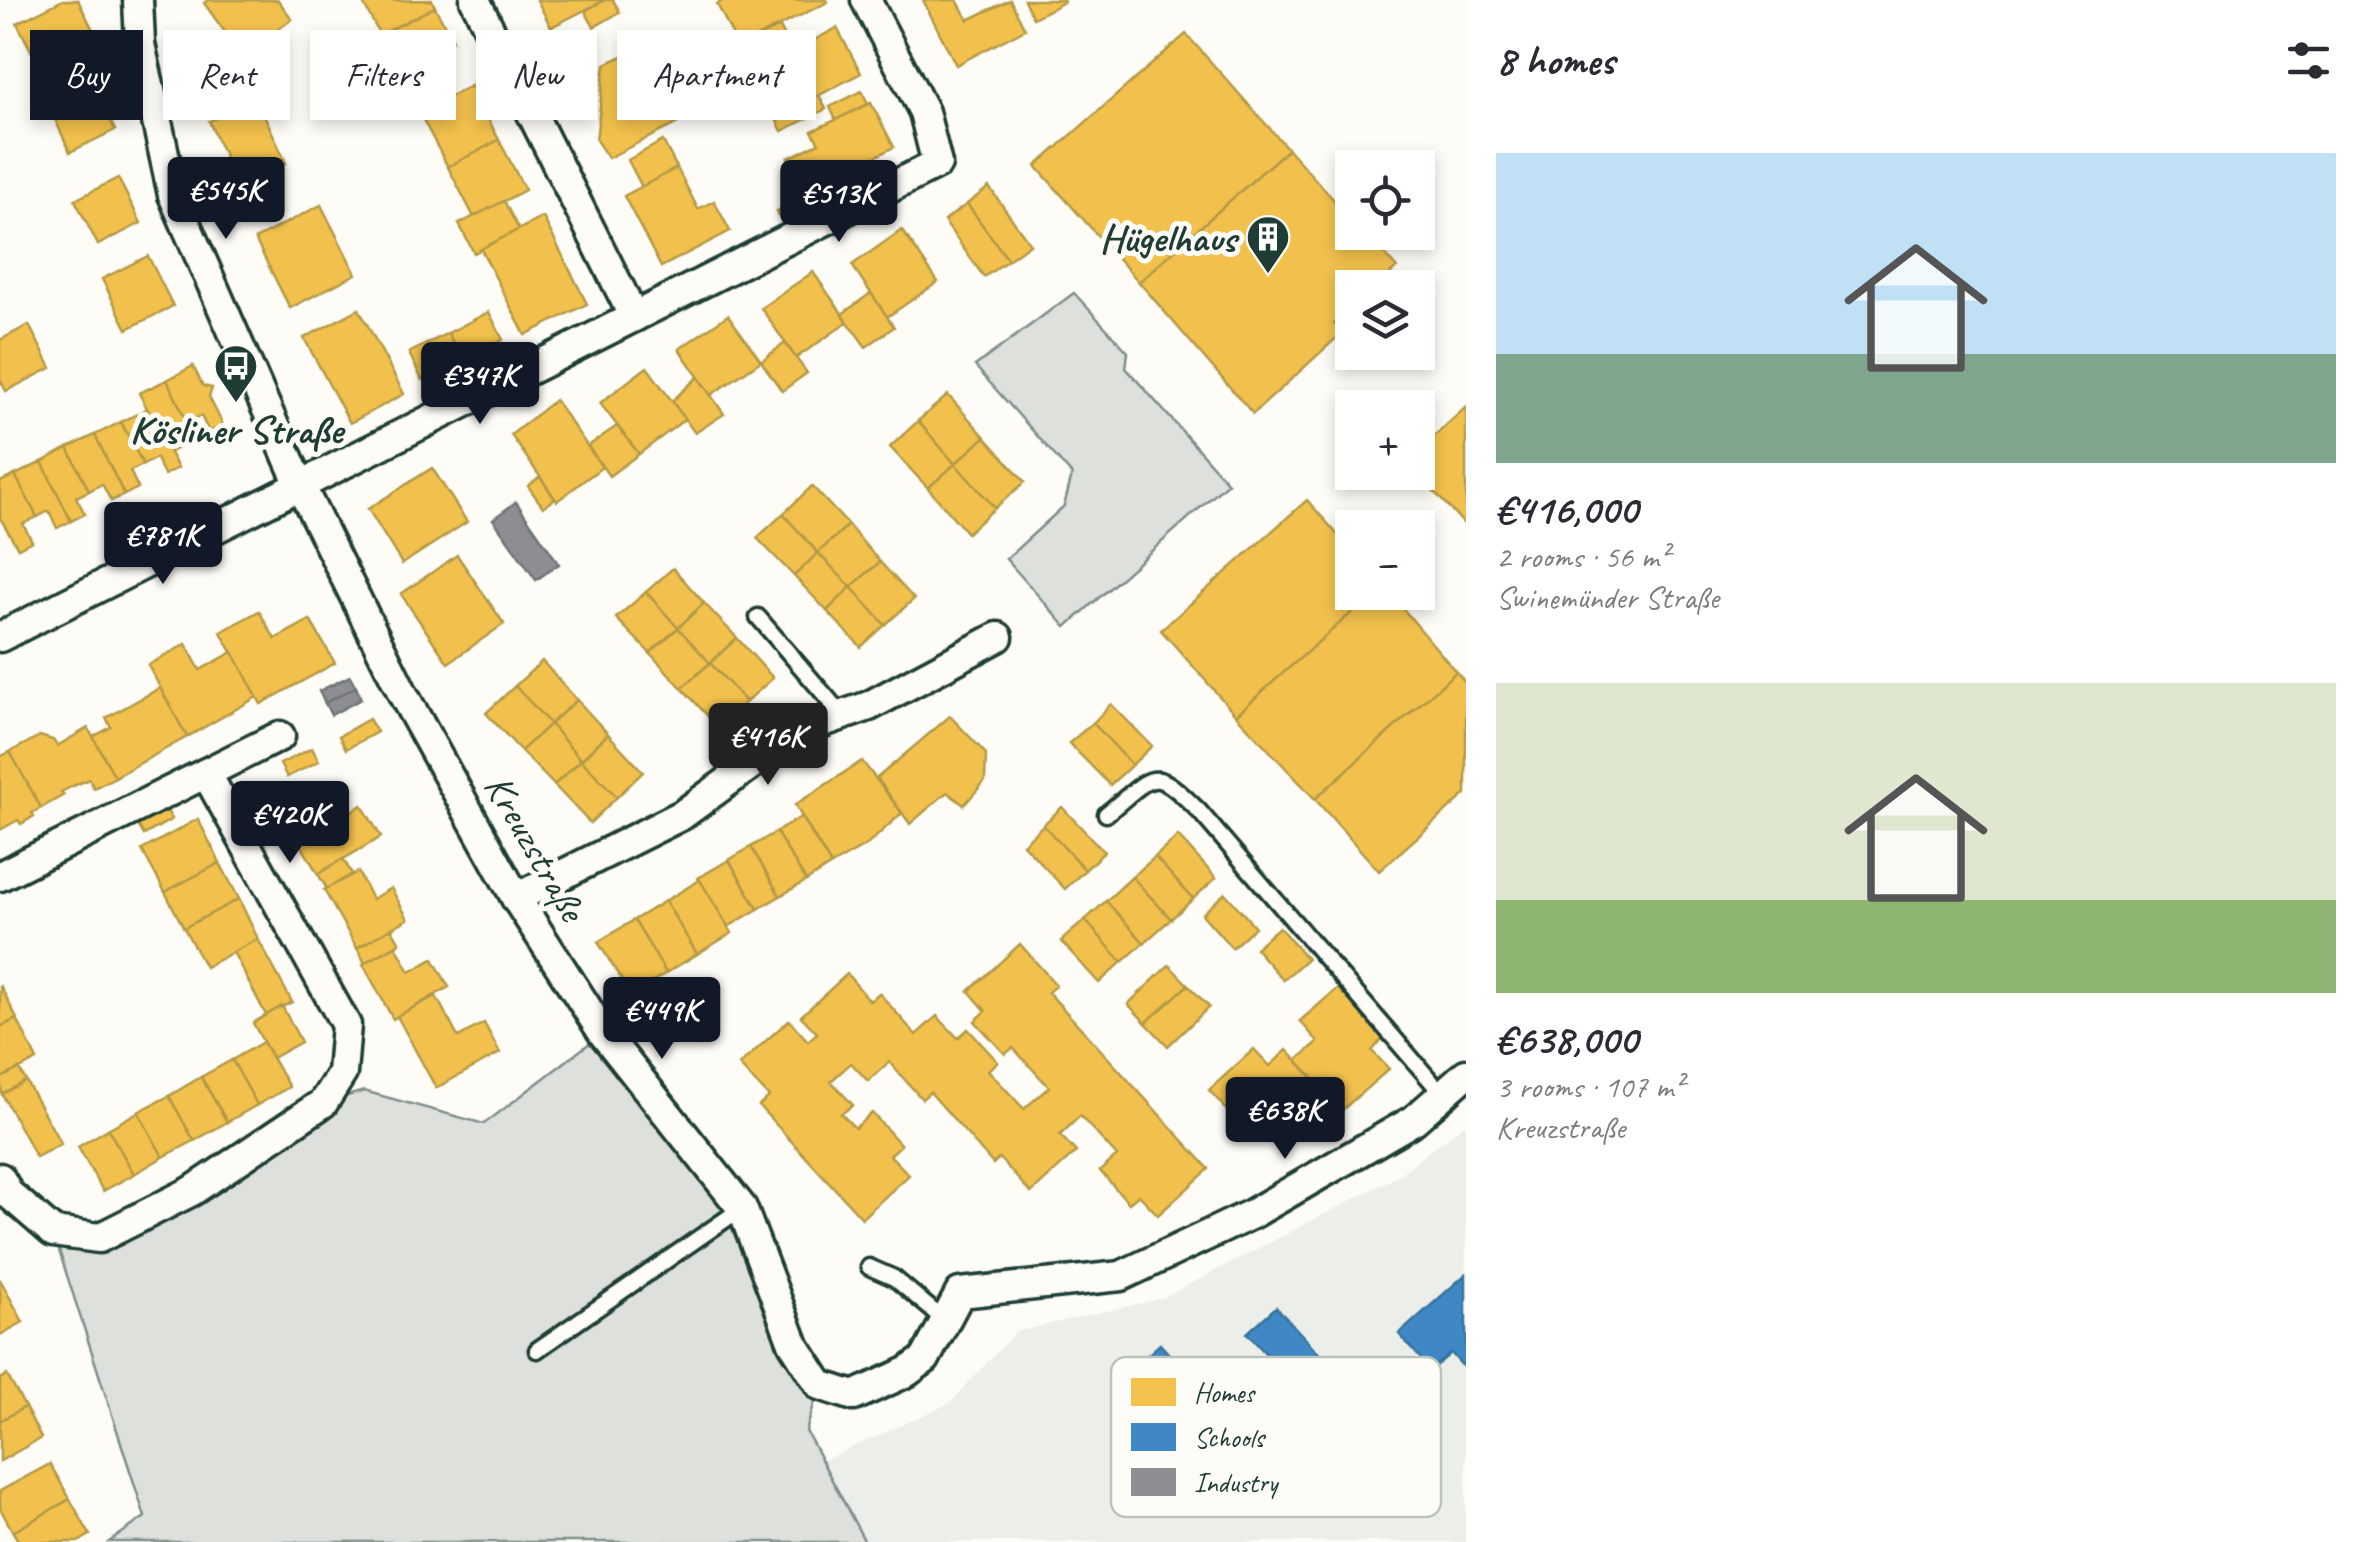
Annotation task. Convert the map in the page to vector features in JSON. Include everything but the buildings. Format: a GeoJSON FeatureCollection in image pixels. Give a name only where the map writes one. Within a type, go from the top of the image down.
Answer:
{"type":"FeatureCollection","features":[{"type":"Feature","properties":{"kind":"street","name":"Kreuzstraße"},"geometry":{"type":"LineString","coordinates":[[138,0],[140,44],[173,195],[300,485],[404,696],[516,898],[603,1033],[742,1208],[794,1342],[820,1385],[854,1396],[907,1372],[925,1359],[960,1293],[1122,1276],[1252,1214],[1414,1120],[1466,1074]]}},
{"type":"Feature","properties":{"kind":"street"},"geometry":{"type":"LineString","coordinates":[[475,0],[634,317]]}},
{"type":"Feature","properties":{"kind":"street"},"geometry":{"type":"LineString","coordinates":[[0,637],[937,164],[924,112],[866,0]]}},
{"type":"Feature","properties":{"kind":"street"},"geometry":{"type":"LineString","coordinates":[[516,898],[682,816],[797,731],[869,706],[998,637]]}},
{"type":"Feature","properties":{"kind":"street"},"geometry":{"type":"LineString","coordinates":[[0,876],[280,736]]}},
{"type":"Feature","properties":{"kind":"street"},"geometry":{"type":"LineString","coordinates":[[0,1178],[9,1194],[53,1232],[98,1238],[192,1191],[323,1102],[342,1072],[346,1025],[206,773]]}},
{"type":"Feature","properties":{"kind":"lane"},"geometry":{"type":"LineString","coordinates":[[758,617],[843,715]]}},
{"type":"Feature","properties":{"kind":"lane"},"geometry":{"type":"LineString","coordinates":[[1106,814],[1150,780],[1162,778],[1173,785],[1199,810],[1442,1094]]}},
{"type":"Feature","properties":{"kind":"lane"},"geometry":{"type":"LineString","coordinates":[[537,1350],[742,1208]]}},
{"type":"Feature","properties":{"kind":"lane"},"geometry":{"type":"LineString","coordinates":[[869,1267],[894,1278],[944,1320]]}},
{"type":"Feature","properties":{"kind":"shaded area"},"geometry":{"type":"Polygon","coordinates":[[[1074,293],[1128,352],[1126,368],[1228,483],[1066,627],[1006,559],[1064,506],[1072,475],[975,366],[1074,293]]]}},
{"type":"Feature","properties":{"kind":"shaded area"},"geometry":{"type":"Polygon","coordinates":[[[603,1033],[742,1208],[820,1385],[806,1431],[865,1542],[109,1542],[145,1517],[53,1232],[99,1238],[323,1103],[364,1091],[484,1124],[603,1033]]]}},
{"type":"Feature","properties":{"kind":"shaded area"},"geometry":{"type":"Polygon","coordinates":[[[1466,1123],[1466,1542],[865,1542],[822,1461],[950,1403],[1015,1332],[1163,1298],[1396,1177],[1466,1123]]]}},
{"type":"Feature","properties":{"kind":"place","name":"Hügelhaus"},"geometry":{"type":"Point","coordinates":[1268,275]}},
{"type":"Feature","properties":{"kind":"place","name":"Kösliner Straße"},"geometry":{"type":"Point","coordinates":[236,404]}}]}
